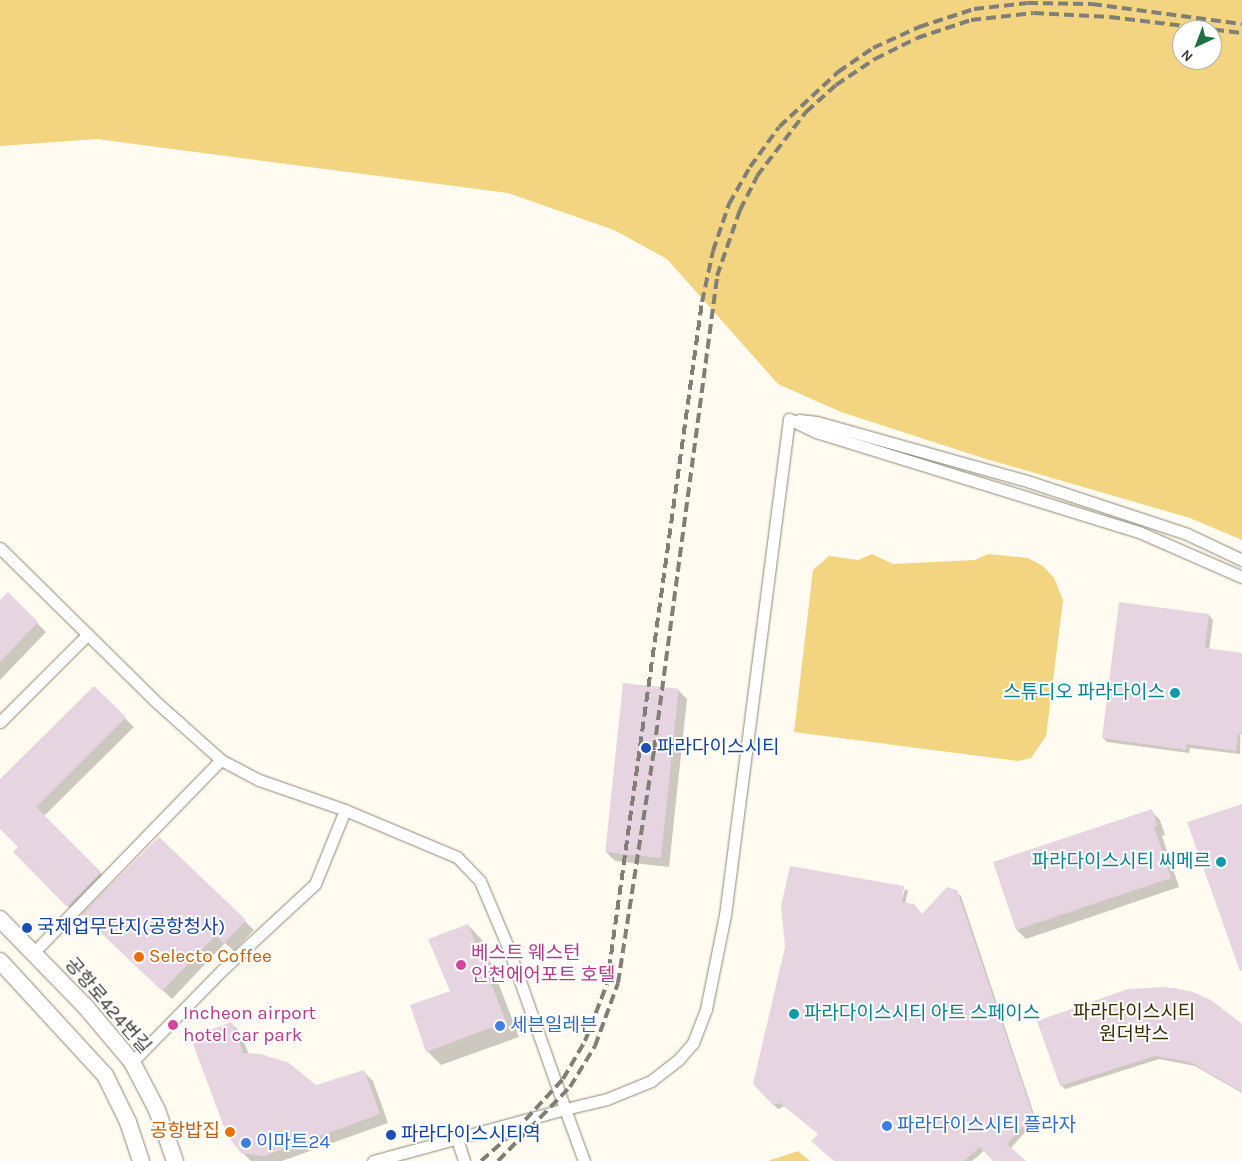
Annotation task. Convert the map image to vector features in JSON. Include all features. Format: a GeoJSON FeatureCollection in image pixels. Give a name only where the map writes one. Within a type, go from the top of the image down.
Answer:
{"type":"FeatureCollection","features":[{"type":"Feature","properties":{"kind":"street"},"geometry":{"type":"LineString","coordinates":[[789,419],[817,422],[1030,482],[1187,534],[1242,560]]}},
{"type":"Feature","properties":{"kind":"street"},"geometry":{"type":"LineString","coordinates":[[789,419],[816,432],[1139,532],[1242,577]]}},
{"type":"Feature","properties":{"kind":"street"},"geometry":{"type":"LineString","coordinates":[[373,1161],[607,1099],[652,1081],[679,1059],[693,1043],[706,1009],[725,915],[789,419]]}},
{"type":"Feature","properties":{"kind":"street"},"geometry":{"type":"LineString","coordinates":[[0,548],[221,760],[259,780],[345,810],[457,857],[480,881],[508,947],[584,1161]]}},
{"type":"Feature","properties":{"kind":"street"},"geometry":{"type":"LineString","coordinates":[[0,722],[88,634]]}},
{"type":"Feature","properties":{"kind":"street"},"geometry":{"type":"LineString","coordinates":[[33,953],[221,760]]}},
{"type":"Feature","properties":{"kind":"street"},"geometry":{"type":"LineString","coordinates":[[132,1062],[221,971],[315,884],[345,810]]}},
{"type":"Feature","properties":{"kind":"street","name":"공항로424번길"},"geometry":{"type":"LineString","coordinates":[[0,920],[85,1006],[132,1062],[157,1110],[174,1161]]}},
{"type":"Feature","properties":{"kind":"street"},"geometry":{"type":"LineString","coordinates":[[0,960],[104,1075],[128,1122],[141,1161]]}},
{"type":"Feature","properties":{"kind":"street"},"geometry":{"type":"LineString","coordinates":[[457,1139],[464,1161]]}},
{"type":"Feature","properties":{"kind":"shaded area"},"geometry":{"type":"Polygon","coordinates":[[[0,0],[1242,0],[1242,540],[1190,518],[983,458],[841,412],[778,384],[667,259],[614,230],[508,193],[97,139],[0,146],[0,0]]]}},
{"type":"Feature","properties":{"kind":"shaded area"},"geometry":{"type":"Polygon","coordinates":[[[872,554],[893,564],[975,560],[988,554],[1028,558],[1043,566],[1054,578],[1063,600],[1046,736],[1031,758],[1018,761],[794,732],[813,570],[829,556],[858,560],[872,554]]]}},
{"type":"Feature","properties":{"kind":"shaded area"},"geometry":{"type":"Polygon","coordinates":[[[798,1151],[810,1161],[768,1161],[798,1151]]]}},
{"type":"Feature","properties":{"kind":"building"},"geometry":{"type":"Polygon","coordinates":[[[8,592],[38,622],[0,662],[0,600],[8,592]]]}},
{"type":"Feature","properties":{"kind":"building","name":"스튜디오 파라다이스"},"geometry":{"type":"Polygon","coordinates":[[[1119,602],[1209,614],[1205,648],[1242,653],[1242,735],[1238,734],[1236,751],[1186,744],[1186,750],[1102,738],[1119,602]]]}},
{"type":"Feature","properties":{"kind":"building"},"geometry":{"type":"Polygon","coordinates":[[[623,683],[679,689],[661,858],[605,852],[623,683]]]}},
{"type":"Feature","properties":{"kind":"building"},"geometry":{"type":"Polygon","coordinates":[[[94,686],[126,717],[36,807],[101,872],[67,907],[13,852],[18,847],[0,829],[0,779],[94,686]]]}},
{"type":"Feature","properties":{"kind":"building","name":"파라다이스시티 씨메르"},"geometry":{"type":"Polygon","coordinates":[[[1242,804],[1242,971],[1240,971],[1187,822],[1242,804]]]}},
{"type":"Feature","properties":{"kind":"building"},"geometry":{"type":"Polygon","coordinates":[[[1152,809],[1157,826],[1154,827],[1171,878],[1016,930],[993,862],[1152,809]]]}},
{"type":"Feature","properties":{"kind":"building"},"geometry":{"type":"Polygon","coordinates":[[[159,837],[246,920],[224,943],[216,935],[162,991],[81,914],[159,837]]]}},
{"type":"Feature","properties":{"kind":"building"},"geometry":{"type":"Polygon","coordinates":[[[790,866],[904,886],[901,902],[914,904],[922,914],[947,887],[957,890],[1033,1115],[1007,1144],[1026,1161],[993,1161],[980,1147],[964,1161],[834,1161],[811,1141],[818,1134],[780,1103],[773,1105],[753,1084],[785,947],[781,906],[790,866]]]}},
{"type":"Feature","properties":{"kind":"building","name":"베스트 웨스턴 인천에어포트 호텔"},"geometry":{"type":"Polygon","coordinates":[[[468,924],[506,1022],[426,1052],[410,1005],[450,991],[428,939],[468,924]]]}},
{"type":"Feature","properties":{"kind":"building","name":"파라다이스시티 원더박스"},"geometry":{"type":"Polygon","coordinates":[[[1164,987],[1193,992],[1211,1000],[1242,1024],[1242,1092],[1190,1062],[1155,1056],[1060,1086],[1037,1021],[1128,989],[1164,987]]]}},
{"type":"Feature","properties":{"kind":"building"},"geometry":{"type":"Polygon","coordinates":[[[232,1022],[243,1053],[261,1054],[289,1063],[316,1085],[364,1070],[380,1114],[264,1156],[241,1153],[227,1135],[193,1044],[209,1035],[207,1031],[232,1022]]]}},
{"type":"Feature","properties":{"kind":"railway"},"geometry":{"type":"LineString","coordinates":[[481,1161],[515,1131],[563,1079],[585,1041],[607,984],[702,302],[713,251],[729,204],[750,167],[779,127],[838,72],[873,48],[919,27],[974,9],[1028,3],[1092,4],[1242,24]]}},
{"type":"Feature","properties":{"kind":"railway"},"geometry":{"type":"LineString","coordinates":[[498,1161],[570,1087],[595,1046],[618,983],[654,750],[717,276],[740,210],[757,176],[806,112],[836,85],[875,59],[917,38],[971,20],[1034,13],[1110,17],[1242,33]]}},
{"type":"Feature","properties":{"kind":"place","name":"스튜디오 파라다이스"},"geometry":{"type":"Point","coordinates":[1175,693]}},
{"type":"Feature","properties":{"kind":"place","name":"파라다이스시티"},"geometry":{"type":"Point","coordinates":[646,748]}},
{"type":"Feature","properties":{"kind":"place","name":"파라다이스시티 씨메르"},"geometry":{"type":"Point","coordinates":[1221,862]}},
{"type":"Feature","properties":{"kind":"place","name":"국제업무단지(공항청사)"},"geometry":{"type":"Point","coordinates":[27,928]}},
{"type":"Feature","properties":{"kind":"place","name":"Selecto Coffee"},"geometry":{"type":"Point","coordinates":[139,957]}},
{"type":"Feature","properties":{"kind":"place","name":"베스트 웨스턴 인천에어포트 호텔"},"geometry":{"type":"Point","coordinates":[461,965]}},
{"type":"Feature","properties":{"kind":"place","name":"파라다이스시티 아트 스페이스"},"geometry":{"type":"Point","coordinates":[794,1014]}},
{"type":"Feature","properties":{"kind":"place","name":"Incheon airport hotel car park"},"geometry":{"type":"Point","coordinates":[173,1025]}},
{"type":"Feature","properties":{"kind":"place","name":"세븐일레븐"},"geometry":{"type":"Point","coordinates":[500,1026]}},
{"type":"Feature","properties":{"kind":"place","name":"파라다이스시티 플라자"},"geometry":{"type":"Point","coordinates":[887,1126]}},
{"type":"Feature","properties":{"kind":"place","name":"공항밥집"},"geometry":{"type":"Point","coordinates":[230,1132]}},
{"type":"Feature","properties":{"kind":"place","name":"파라다이스시티역"},"geometry":{"type":"Point","coordinates":[391,1135]}},
{"type":"Feature","properties":{"kind":"place","name":"이마트24"},"geometry":{"type":"Point","coordinates":[246,1143]}}]}
